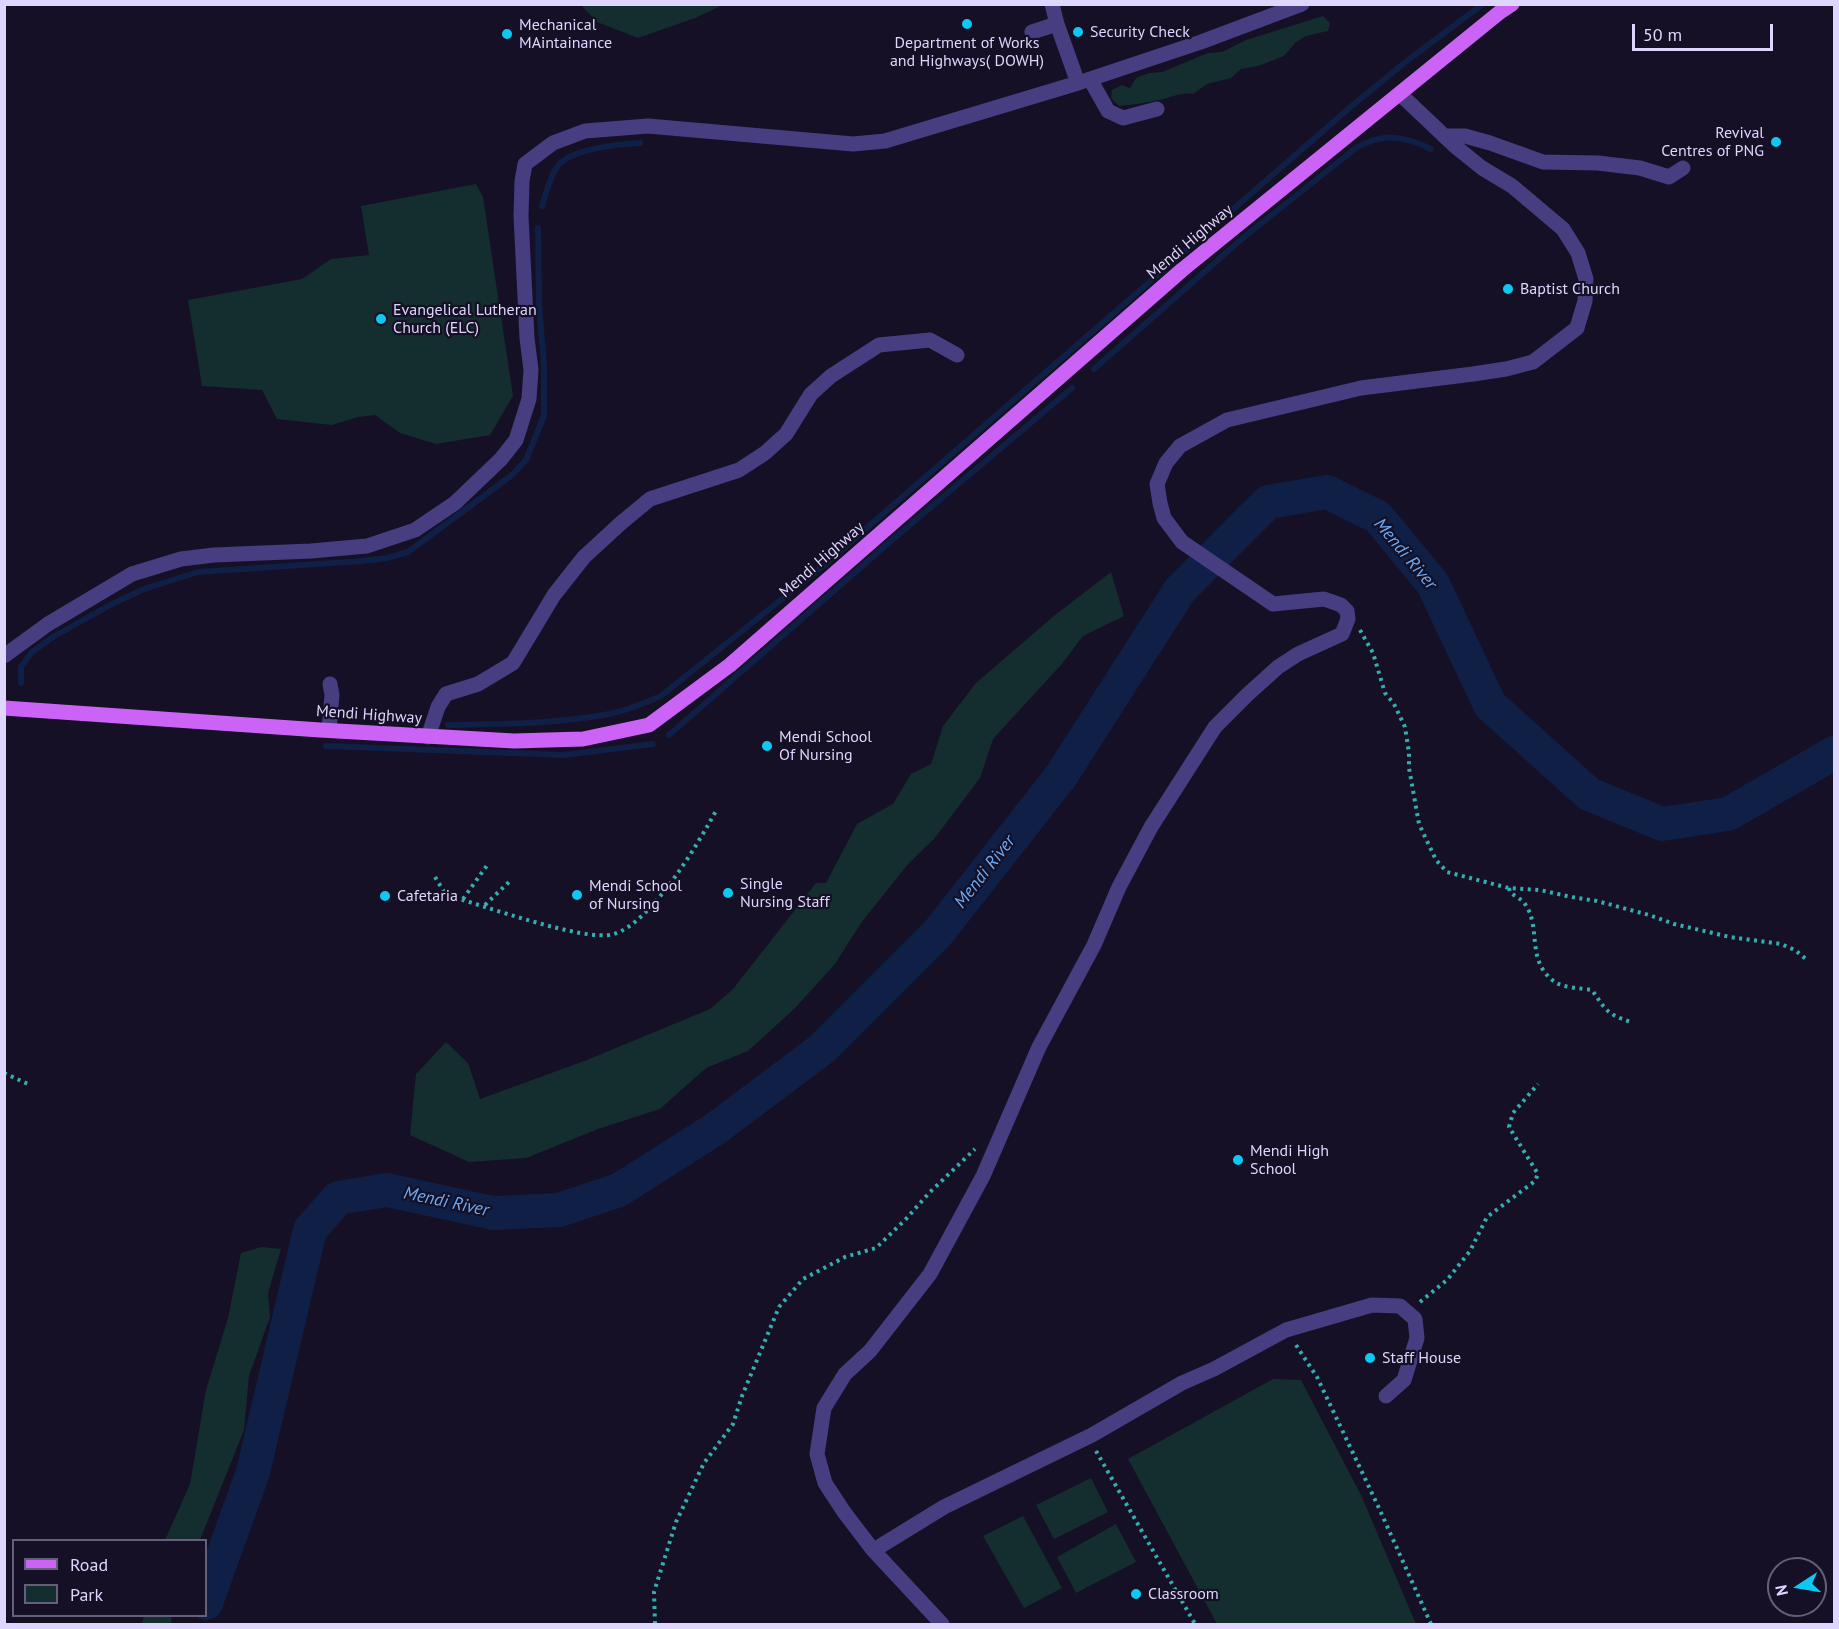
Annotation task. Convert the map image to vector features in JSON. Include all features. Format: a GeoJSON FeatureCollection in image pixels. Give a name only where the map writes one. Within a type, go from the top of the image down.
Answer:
{"type":"FeatureCollection","features":[{"type":"Feature","properties":{"kind":"main road","name":"Mendi Highway"},"geometry":{"type":"LineString","coordinates":[[4,708],[514,741],[583,739],[649,725],[730,665],[1182,270],[1512,4]]}},
{"type":"Feature","properties":{"kind":"street"},"geometry":{"type":"LineString","coordinates":[[1052,4],[1057,24],[1084,81],[1108,111],[1123,118],[1158,109]]}},
{"type":"Feature","properties":{"kind":"street"},"geometry":{"type":"LineString","coordinates":[[4,657],[48,624],[132,574],[181,559],[214,555],[367,546],[415,530],[455,503],[501,459],[516,440],[529,399],[531,370],[527,338],[521,216],[522,181],[525,164],[553,143],[585,131],[648,126],[852,144],[885,141],[1084,81],[1201,42],[1302,4]]}},
{"type":"Feature","properties":{"kind":"street"},"geometry":{"type":"LineString","coordinates":[[1032,32],[1057,24]]}},
{"type":"Feature","properties":{"kind":"street"},"geometry":{"type":"LineString","coordinates":[[942,1624],[874,1550],[825,1483],[817,1454],[824,1408],[845,1374],[870,1352],[930,1274],[983,1176],[1039,1047],[1094,945],[1119,887],[1151,826],[1215,727],[1278,667],[1298,654],[1342,634],[1348,619],[1347,611],[1331,600],[1311,599],[1273,604],[1182,543],[1164,518],[1156,484],[1166,462],[1180,446],[1227,420],[1361,388],[1473,374],[1524,364],[1540,357],[1577,328],[1585,301],[1586,279],[1578,253],[1563,230],[1512,186],[1482,168],[1400,94]]}},
{"type":"Feature","properties":{"kind":"street"},"geometry":{"type":"LineString","coordinates":[[1444,136],[1465,136],[1490,142],[1543,162],[1598,163],[1640,168],[1669,177],[1683,168]]}},
{"type":"Feature","properties":{"kind":"street"},"geometry":{"type":"LineString","coordinates":[[428,737],[438,707],[446,694],[478,684],[513,663],[554,595],[584,557],[650,499],[739,470],[765,453],[786,434],[811,394],[831,376],[879,345],[930,340],[957,355]]}},
{"type":"Feature","properties":{"kind":"street"},"geometry":{"type":"LineString","coordinates":[[329,730],[332,695],[330,684]]}},
{"type":"Feature","properties":{"kind":"street"},"geometry":{"type":"LineString","coordinates":[[874,1550],[944,1507],[1086,1438],[1182,1383],[1214,1369],[1286,1330],[1372,1305],[1400,1306],[1415,1319],[1417,1338],[1404,1380],[1386,1396]]}},
{"type":"Feature","properties":{"kind":"path"},"geometry":{"type":"LineString","coordinates":[[1348,619],[1363,633],[1373,653],[1385,693],[1402,718],[1419,824],[1436,861],[1447,872],[1509,888],[1540,890],[1597,901],[1674,924],[1730,937],[1781,944],[1795,950],[1806,959]]}},
{"type":"Feature","properties":{"kind":"path"},"geometry":{"type":"LineString","coordinates":[[435,877],[446,895],[573,933],[613,935],[628,927],[658,899],[680,871],[717,809]]}},
{"type":"Feature","properties":{"kind":"path"},"geometry":{"type":"LineString","coordinates":[[462,899],[488,864]]}},
{"type":"Feature","properties":{"kind":"path"},"geometry":{"type":"LineString","coordinates":[[484,906],[510,881]]}},
{"type":"Feature","properties":{"kind":"path"},"geometry":{"type":"LineString","coordinates":[[1509,888],[1510,892],[1525,904],[1532,921],[1540,967],[1556,983],[1592,990],[1607,1012],[1631,1022]]}},
{"type":"Feature","properties":{"kind":"path"},"geometry":{"type":"LineString","coordinates":[[4,1073],[30,1085]]}},
{"type":"Feature","properties":{"kind":"path"},"geometry":{"type":"LineString","coordinates":[[1408,1312],[1447,1280],[1470,1251],[1487,1217],[1534,1181],[1538,1174],[1509,1127],[1513,1113],[1538,1084]]}},
{"type":"Feature","properties":{"kind":"path"},"geometry":{"type":"LineString","coordinates":[[655,1624],[654,1592],[676,1522],[704,1463],[733,1424],[742,1396],[779,1307],[803,1279],[845,1257],[876,1248],[981,1143]]}},
{"type":"Feature","properties":{"kind":"path"},"geometry":{"type":"LineString","coordinates":[[1286,1330],[1317,1377],[1431,1624]]}},
{"type":"Feature","properties":{"kind":"path"},"geometry":{"type":"LineString","coordinates":[[1086,1438],[1099,1455],[1195,1624]]}},
{"type":"Feature","properties":{"kind":"green space"},"geometry":{"type":"Polygon","coordinates":[[[581,5],[723,5],[695,18],[638,38],[597,22],[581,5]]]}},
{"type":"Feature","properties":{"kind":"green space"},"geometry":{"type":"Polygon","coordinates":[[[1323,16],[1330,23],[1328,31],[1306,36],[1295,43],[1284,56],[1258,66],[1241,69],[1231,78],[1207,84],[1193,94],[1180,94],[1149,102],[1119,106],[1111,98],[1112,90],[1122,85],[1130,88],[1136,78],[1149,73],[1162,72],[1208,53],[1222,52],[1246,40],[1323,16]]]}},
{"type":"Feature","properties":{"kind":"green space"},"geometry":{"type":"Polygon","coordinates":[[[476,184],[483,197],[513,396],[490,435],[436,444],[400,433],[375,415],[358,417],[332,425],[277,419],[262,390],[202,386],[188,300],[302,279],[331,259],[369,255],[361,206],[476,184]]]}},
{"type":"Feature","properties":{"kind":"green space"},"geometry":{"type":"Polygon","coordinates":[[[1111,572],[1124,616],[1083,636],[1061,665],[993,739],[980,778],[934,839],[909,863],[861,923],[835,964],[794,1009],[748,1051],[706,1068],[660,1109],[598,1129],[526,1158],[469,1162],[410,1135],[416,1074],[446,1042],[468,1063],[480,1099],[587,1060],[710,1009],[733,989],[816,883],[826,883],[857,824],[893,804],[911,774],[931,764],[943,726],[976,683],[1055,615],[1111,572]]]}},
{"type":"Feature","properties":{"kind":"green space"},"geometry":{"type":"Polygon","coordinates":[[[261,1247],[281,1249],[268,1293],[270,1317],[249,1376],[244,1430],[200,1539],[165,1539],[190,1484],[206,1390],[228,1318],[241,1253],[261,1247]]]}},
{"type":"Feature","properties":{"kind":"green space"},"geometry":{"type":"Polygon","coordinates":[[[1273,1379],[1301,1380],[1362,1497],[1416,1624],[1217,1624],[1128,1459],[1273,1379]]]}},
{"type":"Feature","properties":{"kind":"green space"},"geometry":{"type":"Polygon","coordinates":[[[1091,1478],[1108,1512],[1054,1539],[1036,1505],[1091,1478]]]}},
{"type":"Feature","properties":{"kind":"green space"},"geometry":{"type":"Polygon","coordinates":[[[1023,1516],[1062,1588],[1024,1608],[983,1536],[1023,1516]]]}},
{"type":"Feature","properties":{"kind":"green space"},"geometry":{"type":"Polygon","coordinates":[[[1116,1524],[1136,1562],[1076,1593],[1057,1557],[1116,1524]]]}},
{"type":"Feature","properties":{"kind":"green space"},"geometry":{"type":"Polygon","coordinates":[[[144,1617],[172,1617],[171,1624],[142,1624],[144,1617]]]}},
{"type":"Feature","properties":{"kind":"waterway"},"geometry":{"type":"LineString","coordinates":[[448,725],[569,720],[622,711],[661,696],[823,566],[1354,104],[1483,4]]}},
{"type":"Feature","properties":{"kind":"waterway"},"geometry":{"type":"LineString","coordinates":[[1094,369],[1244,237],[1356,148],[1375,140],[1394,138],[1412,141],[1431,149]]}},
{"type":"Feature","properties":{"kind":"waterway"},"geometry":{"type":"LineString","coordinates":[[542,206],[552,176],[563,161],[595,149],[640,143]]}},
{"type":"Feature","properties":{"kind":"waterway"},"geometry":{"type":"LineString","coordinates":[[21,683],[21,667],[32,652],[53,637],[144,589],[198,572],[362,561],[387,558],[408,552],[512,475],[526,460],[544,416],[538,228]]}},
{"type":"Feature","properties":{"kind":"waterway"},"geometry":{"type":"LineString","coordinates":[[669,735],[892,540],[1072,388]]}},
{"type":"Feature","properties":{"kind":"waterway","name":"Mendi River"},"geometry":{"type":"LineString","coordinates":[[207,1600],[253,1472],[310,1230],[338,1198],[387,1190],[493,1213],[559,1210],[619,1190],[715,1129],[823,1048],[937,934],[1061,776],[1180,590],[1268,502],[1327,492],[1378,517],[1433,584],[1490,705],[1589,794],[1662,824],[1728,814],[1834,753]]}},
{"type":"Feature","properties":{"kind":"waterway"},"geometry":{"type":"LineString","coordinates":[[326,746],[564,755],[653,744]]}},
{"type":"Feature","properties":{"kind":"place","name":"Department of Works and Highways( DOWH)"},"geometry":{"type":"Point","coordinates":[967,24]}},
{"type":"Feature","properties":{"kind":"place","name":"Security Check"},"geometry":{"type":"Point","coordinates":[1078,32]}},
{"type":"Feature","properties":{"kind":"place","name":"Mechanical MAintainance"},"geometry":{"type":"Point","coordinates":[507,34]}},
{"type":"Feature","properties":{"kind":"place","name":"Revival Centres of PNG"},"geometry":{"type":"Point","coordinates":[1776,142]}},
{"type":"Feature","properties":{"kind":"place","name":"Baptist Church"},"geometry":{"type":"Point","coordinates":[1508,289]}},
{"type":"Feature","properties":{"kind":"place","name":"Evangelical Lutheran Church (ELC)"},"geometry":{"type":"Point","coordinates":[381,319]}},
{"type":"Feature","properties":{"kind":"place","name":"Mendi School Of Nursing"},"geometry":{"type":"Point","coordinates":[767,746]}},
{"type":"Feature","properties":{"kind":"place","name":"Single Nursing Staff"},"geometry":{"type":"Point","coordinates":[728,893]}},
{"type":"Feature","properties":{"kind":"place","name":"Mendi School of Nursing"},"geometry":{"type":"Point","coordinates":[577,895]}},
{"type":"Feature","properties":{"kind":"place","name":"Cafetaria"},"geometry":{"type":"Point","coordinates":[385,896]}},
{"type":"Feature","properties":{"kind":"place","name":"Mendi High School"},"geometry":{"type":"Point","coordinates":[1238,1160]}},
{"type":"Feature","properties":{"kind":"place","name":"Staff House"},"geometry":{"type":"Point","coordinates":[1370,1358]}},
{"type":"Feature","properties":{"kind":"place","name":"Classroom"},"geometry":{"type":"Point","coordinates":[1136,1594]}}]}
